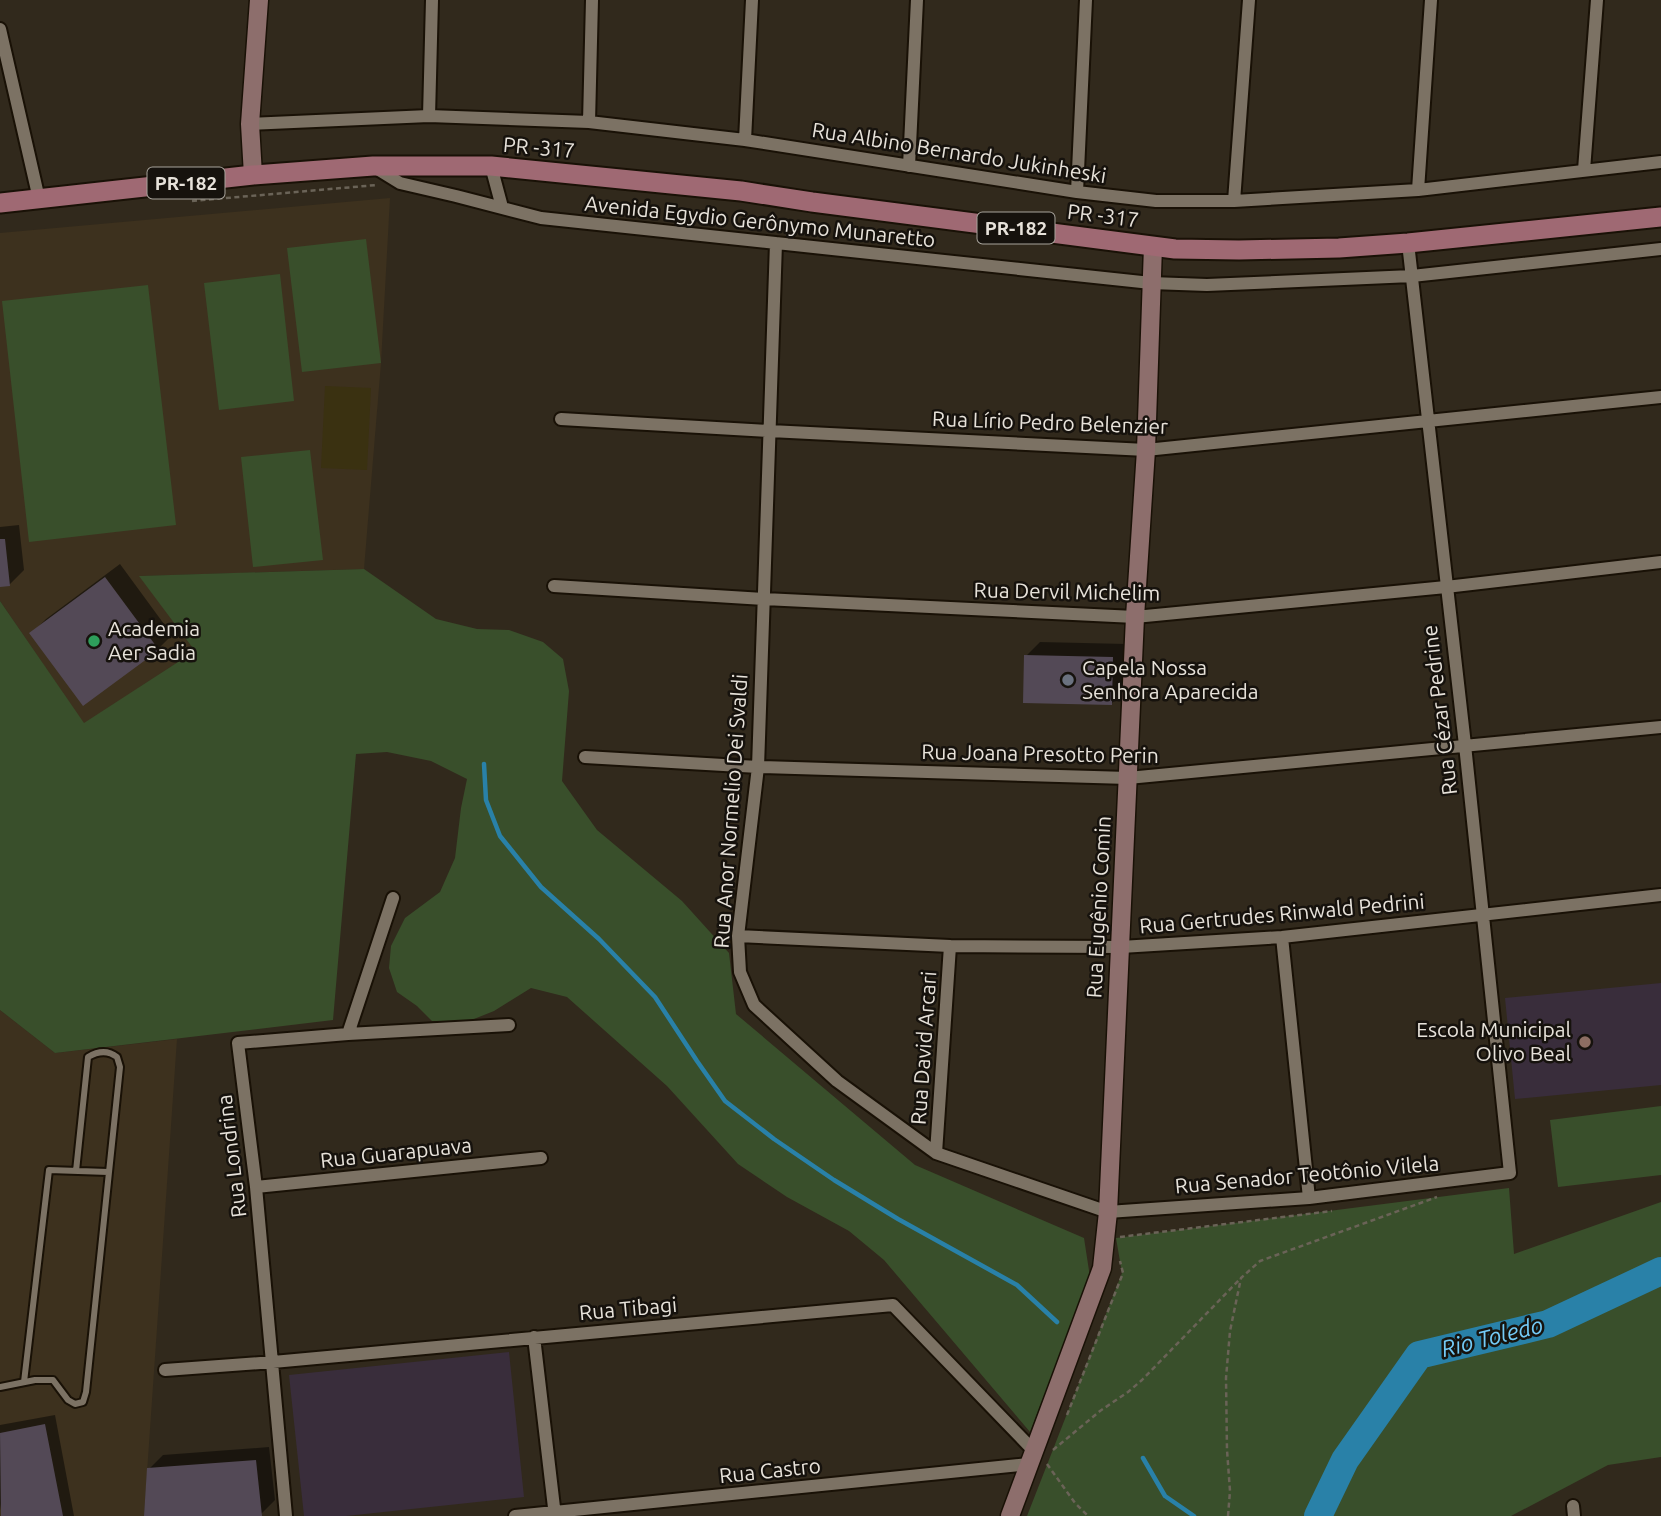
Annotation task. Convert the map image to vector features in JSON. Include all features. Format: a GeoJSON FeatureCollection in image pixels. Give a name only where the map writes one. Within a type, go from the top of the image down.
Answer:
{"type":"FeatureCollection","features":[{"type":"Feature","properties":{"kind":"main road","name":"PR-182"},"geometry":{"type":"LineString","coordinates":[[0,203],[253,175],[373,166]]}},
{"type":"Feature","properties":{"kind":"main road","name":"PR -317"},"geometry":{"type":"LineString","coordinates":[[373,166],[491,166],[741,191],[1175,248],[1339,248],[1661,217]]}},
{"type":"Feature","properties":{"kind":"street"},"geometry":{"type":"LineString","coordinates":[[253,175],[250,124],[259,0]]}},
{"type":"Feature","properties":{"kind":"street"},"geometry":{"type":"LineString","coordinates":[[429,116],[432,0]]}},
{"type":"Feature","properties":{"kind":"street"},"geometry":{"type":"LineString","coordinates":[[589,122],[592,0]]}},
{"type":"Feature","properties":{"kind":"street"},"geometry":{"type":"LineString","coordinates":[[745,140],[752,0]]}},
{"type":"Feature","properties":{"kind":"street"},"geometry":{"type":"LineString","coordinates":[[909,166],[917,0]]}},
{"type":"Feature","properties":{"kind":"street"},"geometry":{"type":"LineString","coordinates":[[1077,192],[1086,0]]}},
{"type":"Feature","properties":{"kind":"street"},"geometry":{"type":"LineString","coordinates":[[1234,201],[1249,0]]}},
{"type":"Feature","properties":{"kind":"street"},"geometry":{"type":"LineString","coordinates":[[1418,190],[1431,0]]}},
{"type":"Feature","properties":{"kind":"street"},"geometry":{"type":"LineString","coordinates":[[1584,170],[1597,0]]}},
{"type":"Feature","properties":{"kind":"street"},"geometry":{"type":"LineString","coordinates":[[0,29],[38,199]]}},
{"type":"Feature","properties":{"kind":"street","name":"Rua Albino Bernardo Jukinheski"},"geometry":{"type":"LineString","coordinates":[[250,124],[429,116],[589,122],[745,140],[1077,192],[1156,201],[1234,201],[1418,190],[1661,162]]}},
{"type":"Feature","properties":{"kind":"street","name":"Avenida Egydio Gerônymo Munaretto"},"geometry":{"type":"LineString","coordinates":[[373,166],[400,183],[541,218],[1151,283],[1207,285],[1412,276],[1661,249]]}},
{"type":"Feature","properties":{"kind":"street"},"geometry":{"type":"LineString","coordinates":[[491,166],[502,207]]}},
{"type":"Feature","properties":{"kind":"street","name":"Rua Anor Normelio Dei Svaldi"},"geometry":{"type":"LineString","coordinates":[[776,243],[758,767],[738,936],[740,972],[754,1005],[837,1081],[936,1153],[1108,1212]]}},
{"type":"Feature","properties":{"kind":"street","name":"Rua Cézar Pedrine"},"geometry":{"type":"LineString","coordinates":[[1408,243],[1510,1173]]}},
{"type":"Feature","properties":{"kind":"street","name":"Rua Eugênio Comin"},"geometry":{"type":"LineString","coordinates":[[1010,1516],[1038,1455],[1102,1268],[1108,1212],[1135,617],[1146,450],[1153,246]]}},
{"type":"Feature","properties":{"kind":"street","name":"Rua Lírio Pedro Belenzier"},"geometry":{"type":"LineString","coordinates":[[561,419],[1146,450],[1661,397]]}},
{"type":"Feature","properties":{"kind":"street","name":"Rua Dervil Michelim"},"geometry":{"type":"LineString","coordinates":[[554,586],[1135,617],[1446,587],[1661,562]]}},
{"type":"Feature","properties":{"kind":"street","name":"Rua Joana Presotto Perin"},"geometry":{"type":"LineString","coordinates":[[584,757],[758,767],[1128,778],[1661,727]]}},
{"type":"Feature","properties":{"kind":"street","name":"Rua Gertrudes Rinwald Pedrini"},"geometry":{"type":"LineString","coordinates":[[738,936],[950,946],[1121,947],[1282,937],[1661,895]]}},
{"type":"Feature","properties":{"kind":"street"},"geometry":{"type":"LineString","coordinates":[[393,898],[348,1034],[509,1025]]}},
{"type":"Feature","properties":{"kind":"street"},"geometry":{"type":"LineString","coordinates":[[1282,937],[1309,1198]]}},
{"type":"Feature","properties":{"kind":"street","name":"Rua David Arcari"},"geometry":{"type":"LineString","coordinates":[[936,1153],[950,946]]}},
{"type":"Feature","properties":{"kind":"street","name":"Rua Londrina"},"geometry":{"type":"LineString","coordinates":[[286,1516],[256,1187],[238,1043],[348,1034]]}},
{"type":"Feature","properties":{"kind":"street","name":"Rua Guarapuava"},"geometry":{"type":"LineString","coordinates":[[256,1187],[541,1158]]}},
{"type":"Feature","properties":{"kind":"street","name":"Rua Senador Teotônio Vilela"},"geometry":{"type":"LineString","coordinates":[[1108,1212],[1309,1198],[1510,1173]]}},
{"type":"Feature","properties":{"kind":"street","name":"Rua Tibagi"},"geometry":{"type":"LineString","coordinates":[[165,1370],[893,1305],[1038,1455]]}},
{"type":"Feature","properties":{"kind":"street"},"geometry":{"type":"LineString","coordinates":[[534,1337],[555,1514]]}},
{"type":"Feature","properties":{"kind":"street","name":"Rua Castro"},"geometry":{"type":"LineString","coordinates":[[514,1516],[555,1514],[1038,1455]]}},
{"type":"Feature","properties":{"kind":"lane"},"geometry":{"type":"LineString","coordinates":[[0,1387],[35,1380],[53,1380],[68,1400],[75,1404],[83,1402],[120,1068],[117,1057],[110,1052],[95,1052],[88,1057],[76,1171]]}},
{"type":"Feature","properties":{"kind":"lane"},"geometry":{"type":"LineString","coordinates":[[24,1382],[49,1170],[108,1172]]}},
{"type":"Feature","properties":{"kind":"path"},"geometry":{"type":"LineString","coordinates":[[193,201],[400,183]]}},
{"type":"Feature","properties":{"kind":"path"},"geometry":{"type":"LineString","coordinates":[[1038,1455],[1142,1380],[1260,1261],[1437,1197],[1410,1201]]}},
{"type":"Feature","properties":{"kind":"path"},"geometry":{"type":"LineString","coordinates":[[1116,1238],[1343,1209]]}},
{"type":"Feature","properties":{"kind":"path"},"geometry":{"type":"LineString","coordinates":[[1066,1417],[1122,1273],[1120,1261]]}},
{"type":"Feature","properties":{"kind":"path"},"geometry":{"type":"LineString","coordinates":[[1228,1516],[1230,1490],[1226,1378],[1230,1331],[1241,1278]]}},
{"type":"Feature","properties":{"kind":"path"},"geometry":{"type":"LineString","coordinates":[[1038,1455],[1057,1440]]}},
{"type":"Feature","properties":{"kind":"path"},"geometry":{"type":"LineString","coordinates":[[1038,1455],[1088,1516]]}},
{"type":"Feature","properties":{"kind":"shaded area"},"geometry":{"type":"Polygon","coordinates":[[[390,198],[381,363],[364,569],[140,576],[195,651],[84,724],[0,601],[0,233],[390,198]]]}},
{"type":"Feature","properties":{"kind":"shaded area","name":"Escola Municipal Olivo Beal"},"geometry":{"type":"Polygon","coordinates":[[[1661,983],[1661,1085],[1515,1099],[1505,998],[1661,983]]]}},
{"type":"Feature","properties":{"kind":"shaded area"},"geometry":{"type":"Polygon","coordinates":[[[0,1010],[55,1053],[177,1039],[144,1516],[0,1516],[0,1010]]]}},
{"type":"Feature","properties":{"kind":"shaded area"},"geometry":{"type":"Polygon","coordinates":[[[509,1352],[524,1497],[346,1516],[304,1516],[289,1375],[509,1352]]]}},
{"type":"Feature","properties":{"kind":"green space"},"geometry":{"type":"Polygon","coordinates":[[[366,239],[381,363],[302,372],[287,248],[366,239]]]}},
{"type":"Feature","properties":{"kind":"green space"},"geometry":{"type":"Polygon","coordinates":[[[280,274],[294,401],[219,410],[204,283],[280,274]]]}},
{"type":"Feature","properties":{"kind":"green space"},"geometry":{"type":"Polygon","coordinates":[[[148,285],[176,525],[29,542],[2,301],[148,285]]]}},
{"type":"Feature","properties":{"kind":"green space"},"geometry":{"type":"Polygon","coordinates":[[[310,450],[323,560],[253,567],[241,457],[310,450]]]}},
{"type":"Feature","properties":{"kind":"green space"},"geometry":{"type":"Polygon","coordinates":[[[364,569],[436,619],[477,629],[509,630],[543,642],[563,659],[569,691],[562,781],[597,830],[682,901],[729,953],[736,1014],[915,1165],[1084,1238],[1090,1277],[1030,1432],[884,1260],[849,1231],[787,1197],[738,1164],[667,1086],[567,997],[531,988],[494,1011],[469,1021],[432,1021],[397,992],[389,968],[391,946],[405,918],[440,892],[455,858],[467,779],[431,761],[387,752],[356,754],[333,1020],[55,1053],[0,1010],[0,601],[84,723],[195,651],[139,576],[364,569]]]}},
{"type":"Feature","properties":{"kind":"green space"},"geometry":{"type":"Polygon","coordinates":[[[1661,1106],[1661,1175],[1558,1187],[1550,1120],[1661,1106]]]}},
{"type":"Feature","properties":{"kind":"green space"},"geometry":{"type":"Polygon","coordinates":[[[1509,1188],[1514,1254],[1661,1202],[1661,1457],[1608,1465],[1511,1516],[1027,1516],[1122,1273],[1116,1238],[1509,1188]]]}},
{"type":"Feature","properties":{"kind":"sand"},"geometry":{"type":"Polygon","coordinates":[[[325,386],[371,388],[367,470],[321,468],[325,386]]]}},
{"type":"Feature","properties":{"kind":"building"},"geometry":{"type":"Polygon","coordinates":[[[0,539],[5,539],[10,586],[0,587],[0,539]]]}},
{"type":"Feature","properties":{"kind":"building","name":"Academia Aer Sadia"},"geometry":{"type":"Polygon","coordinates":[[[105,577],[159,650],[83,706],[29,633],[105,577]]]}},
{"type":"Feature","properties":{"kind":"building","name":"Capela Nossa Senhora Aparecida"},"geometry":{"type":"Polygon","coordinates":[[[1024,655],[1113,657],[1112,705],[1023,703],[1024,655]]]}},
{"type":"Feature","properties":{"kind":"building"},"geometry":{"type":"Polygon","coordinates":[[[45,1424],[63,1516],[1,1516],[0,1433],[45,1424]]]}},
{"type":"Feature","properties":{"kind":"building"},"geometry":{"type":"Polygon","coordinates":[[[256,1460],[262,1516],[144,1516],[147,1468],[256,1460]]]}},
{"type":"Feature","properties":{"kind":"waterway"},"geometry":{"type":"LineString","coordinates":[[484,764],[486,800],[500,836],[541,887],[599,939],[655,997],[725,1101],[834,1180],[1017,1285],[1057,1322]]}},
{"type":"Feature","properties":{"kind":"waterway","name":"Rio Toledo"},"geometry":{"type":"LineString","coordinates":[[1318,1516],[1345,1460],[1419,1355],[1548,1324],[1661,1271]]}},
{"type":"Feature","properties":{"kind":"waterway"},"geometry":{"type":"LineString","coordinates":[[1143,1458],[1165,1496],[1194,1516]]}},
{"type":"Feature","properties":{"kind":"place","name":"Academia Aer Sadia"},"geometry":{"type":"Point","coordinates":[94,641]}},
{"type":"Feature","properties":{"kind":"place","name":"Capela Nossa Senhora Aparecida"},"geometry":{"type":"Point","coordinates":[1068,680]}},
{"type":"Feature","properties":{"kind":"place","name":"Escola Municipal Olivo Beal"},"geometry":{"type":"Point","coordinates":[1585,1042]}}]}
